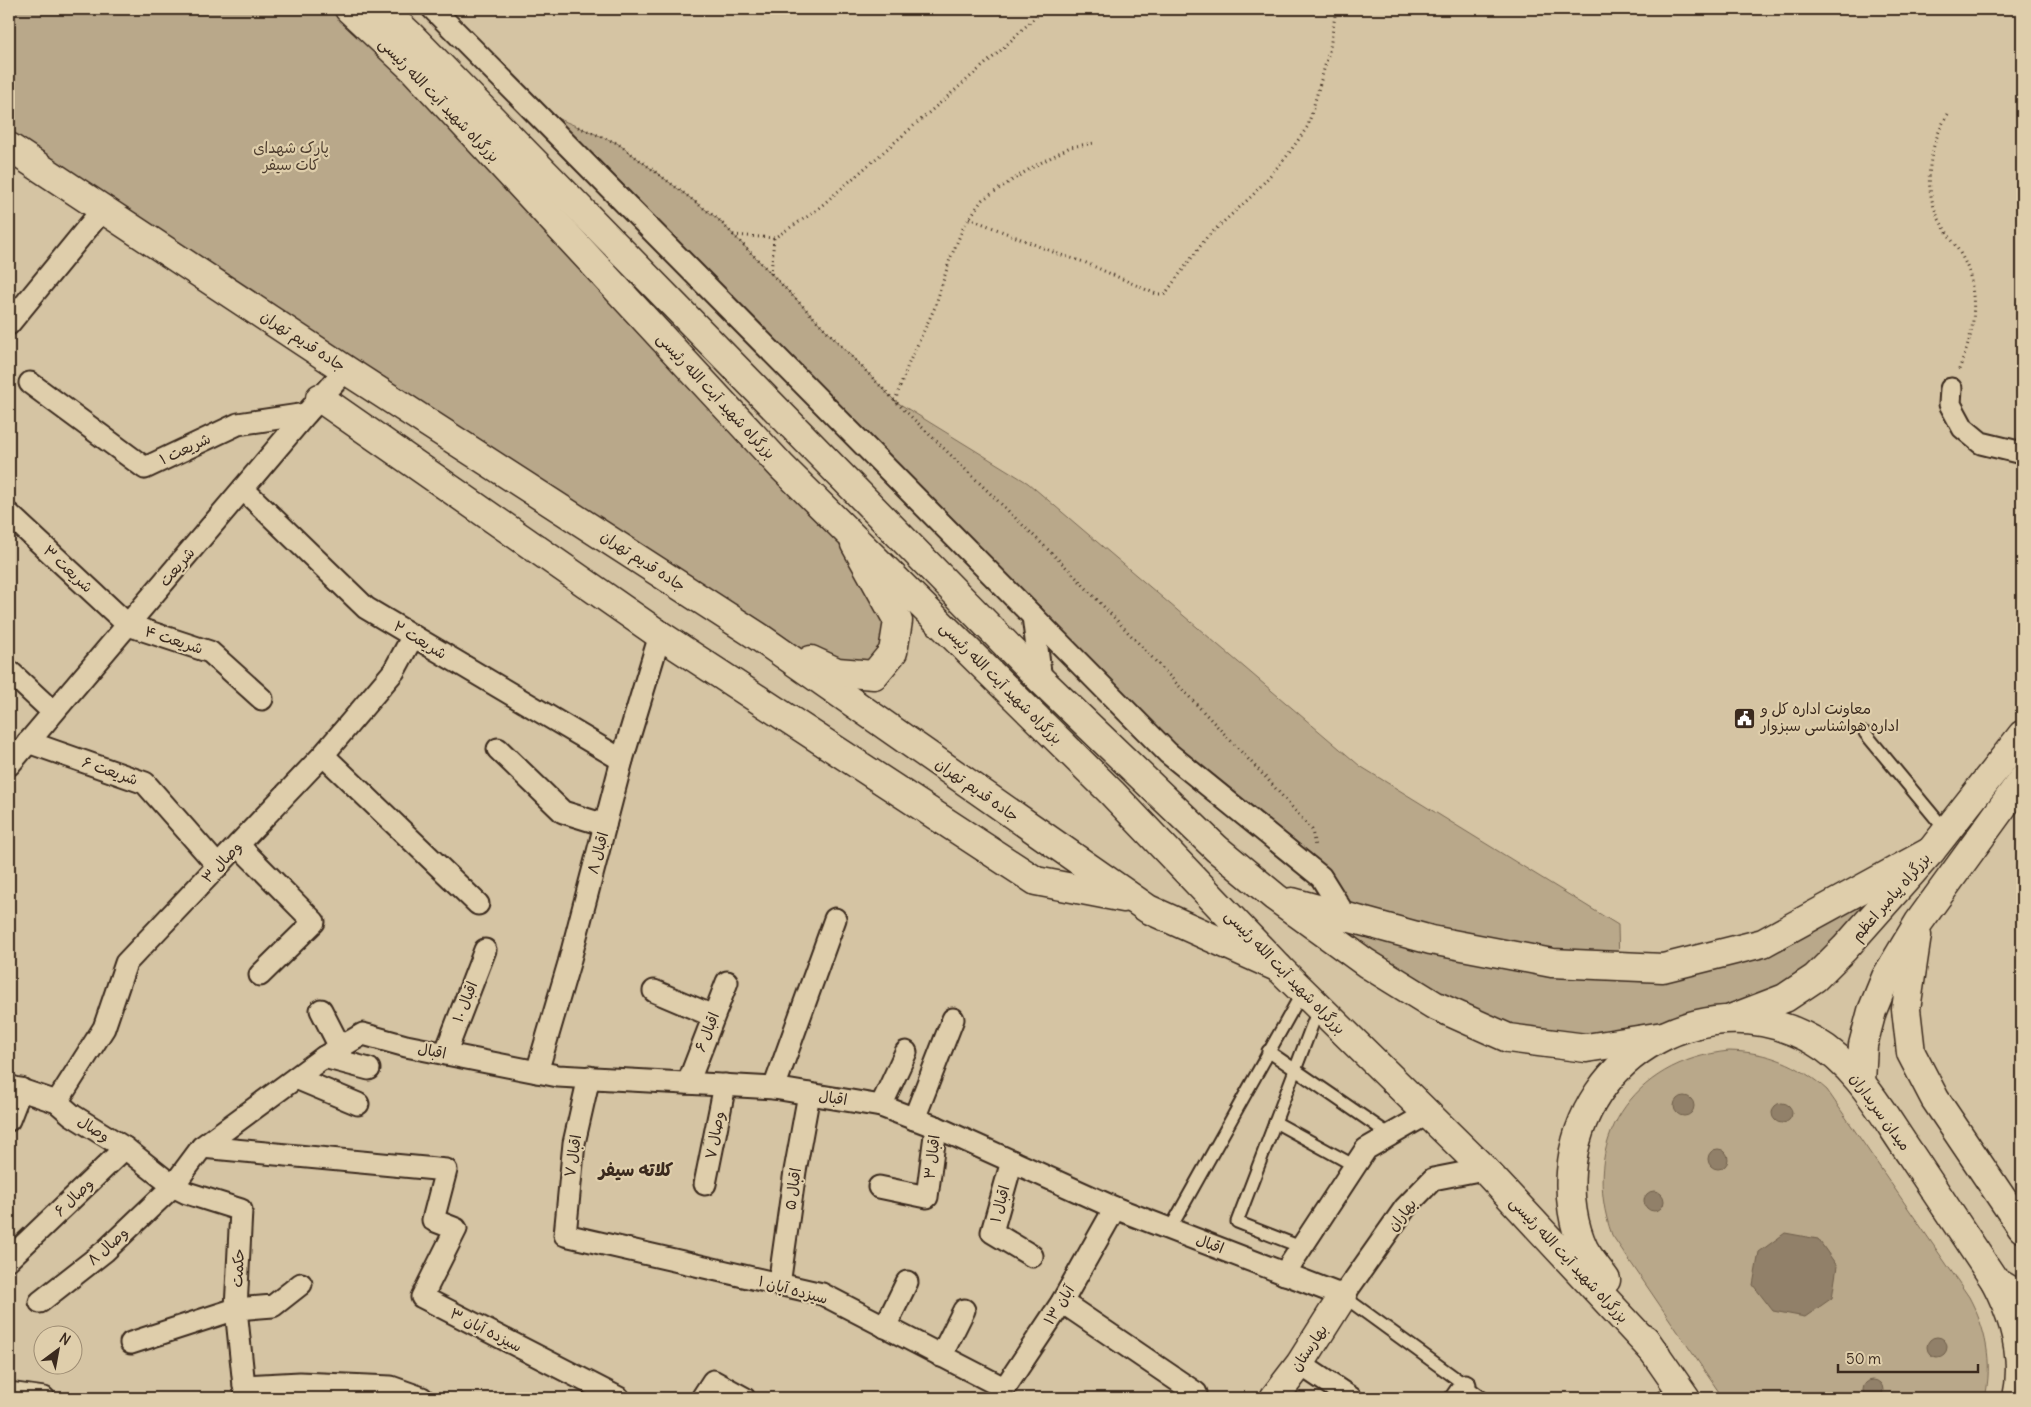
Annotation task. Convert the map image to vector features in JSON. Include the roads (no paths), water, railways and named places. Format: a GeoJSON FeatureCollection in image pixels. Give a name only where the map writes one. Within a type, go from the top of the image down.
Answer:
{"type":"FeatureCollection","features":[{"type":"Feature","properties":{"kind":"main road","name":"بزرگراه شهید آیت الله رئیسی"},"geometry":{"type":"LineString","coordinates":[[349,9],[413,69],[782,467],[1112,793],[1279,968],[1484,1169],[1656,1354]]}},
{"type":"Feature","properties":{"kind":"main road","name":"بزرگراه شهید آیت الله رئیسی"},"geometry":{"type":"LineString","coordinates":[[382,9],[410,34],[1042,680],[1211,843],[1275,897],[1366,963],[1434,1004],[1508,1038],[1586,1048],[1663,1036]]}},
{"type":"Feature","properties":{"kind":"main road","name":"جاده قدیم تهران"},"geometry":{"type":"LineString","coordinates":[[9,147],[346,370],[759,637],[1134,900],[1148,909],[1279,968]]}},
{"type":"Feature","properties":{"kind":"main road"},"geometry":{"type":"LineString","coordinates":[[571,240],[570,232],[573,223],[580,219],[592,221]]}},
{"type":"Feature","properties":{"kind":"main road"},"geometry":{"type":"LineString","coordinates":[[313,406],[1036,881],[1134,900]]}},
{"type":"Feature","properties":{"kind":"main road"},"geometry":{"type":"LineString","coordinates":[[759,637],[837,672],[874,675],[893,652],[898,621],[850,534]]}},
{"type":"Feature","properties":{"kind":"main road","name":"بزرگراه پیامبر اعظم"},"geometry":{"type":"LineString","coordinates":[[1728,1020],[1785,998],[1815,978],[1845,948],[1939,842],[2022,735]]}},
{"type":"Feature","properties":{"kind":"main road"},"geometry":{"type":"LineString","coordinates":[[1862,1082],[1862,1044],[1872,1011],[1886,978],[1918,922],[2022,780]]}},
{"type":"Feature","properties":{"kind":"main road"},"geometry":{"type":"LineString","coordinates":[[1275,897],[1431,940],[1552,963],[1663,968],[1763,943],[1939,842]]}},
{"type":"Feature","properties":{"kind":"main road"},"geometry":{"type":"LineString","coordinates":[[1918,922],[1906,1010],[1911,1053],[1935,1098],[2022,1228]]}},
{"type":"Feature","properties":{"kind":"main road","name":"میدان سربداران"},"geometry":{"type":"LineString","coordinates":[[1675,1394],[1656,1354],[1584,1249],[1576,1226],[1572,1204],[1570,1181],[1572,1158],[1577,1136],[1585,1115],[1596,1095],[1625,1060],[1663,1036],[1702,1023],[1728,1020],[1765,1023],[1793,1031],[1814,1041],[1832,1053],[1862,1082],[1995,1281],[2006,1301],[2014,1323],[2019,1346],[2020,1369],[2017,1398]]}},
{"type":"Feature","properties":{"kind":"main road"},"geometry":{"type":"LineString","coordinates":[[1995,1281],[2022,1297]]}},
{"type":"Feature","properties":{"kind":"main road","name":"بهارستان"},"geometry":{"type":"LineString","coordinates":[[1274,1398],[1300,1364],[1343,1296]]}},
{"type":"Feature","properties":{"kind":"street"},"geometry":{"type":"LineString","coordinates":[[433,9],[1168,753],[1321,877],[1346,917]]}},
{"type":"Feature","properties":{"kind":"street"},"geometry":{"type":"LineString","coordinates":[[9,324],[103,209]]}},
{"type":"Feature","properties":{"kind":"street","name":"شریعت"},"geometry":{"type":"LineString","coordinates":[[9,764],[313,406],[346,370]]}},
{"type":"Feature","properties":{"kind":"street","name":"شریعت ۱"},"geometry":{"type":"LineString","coordinates":[[30,383],[145,468],[238,424],[313,406]]}},
{"type":"Feature","properties":{"kind":"street"},"geometry":{"type":"LineString","coordinates":[[1951,389],[1950,404],[1963,428],[1981,442],[2022,453]]}},
{"type":"Feature","properties":{"kind":"street","name":"شریعت ۲"},"geometry":{"type":"LineString","coordinates":[[243,489],[366,608],[622,760]]}},
{"type":"Feature","properties":{"kind":"street","name":"شریعت ۳"},"geometry":{"type":"LineString","coordinates":[[9,514],[128,625]]}},
{"type":"Feature","properties":{"kind":"street"},"geometry":{"type":"LineString","coordinates":[[1033,616],[1042,680]]}},
{"type":"Feature","properties":{"kind":"street","name":"شریعت ۴"},"geometry":{"type":"LineString","coordinates":[[128,625],[210,652],[262,699]]}},
{"type":"Feature","properties":{"kind":"street","name":"اقبال ۸"},"geometry":{"type":"LineString","coordinates":[[537,1072],[569,963],[622,760],[660,635]]}},
{"type":"Feature","properties":{"kind":"street","name":"وصال ۳"},"geometry":{"type":"LineString","coordinates":[[57,1102],[104,1028],[126,963],[323,755],[394,671],[413,636]]}},
{"type":"Feature","properties":{"kind":"street"},"geometry":{"type":"LineString","coordinates":[[9,671],[53,712]]}},
{"type":"Feature","properties":{"kind":"street","name":"شریعت ۶"},"geometry":{"type":"LineString","coordinates":[[28,742],[145,783],[218,866]]}},
{"type":"Feature","properties":{"kind":"street"},"geometry":{"type":"LineString","coordinates":[[498,749],[563,812],[605,825]]}},
{"type":"Feature","properties":{"kind":"street"},"geometry":{"type":"LineString","coordinates":[[323,755],[478,904]]}},
{"type":"Feature","properties":{"kind":"street"},"geometry":{"type":"LineString","coordinates":[[238,845],[314,922],[260,975]]}},
{"type":"Feature","properties":{"kind":"street"},"geometry":{"type":"LineString","coordinates":[[774,1088],[835,919]]}},
{"type":"Feature","properties":{"kind":"street","name":"اقبال ۱۰"},"geometry":{"type":"LineString","coordinates":[[445,1054],[485,950]]}},
{"type":"Feature","properties":{"kind":"street","name":"اقبال ۶"},"geometry":{"type":"LineString","coordinates":[[688,1083],[727,982]]}},
{"type":"Feature","properties":{"kind":"street"},"geometry":{"type":"LineString","coordinates":[[654,991],[713,1016]]}},
{"type":"Feature","properties":{"kind":"street"},"geometry":{"type":"LineString","coordinates":[[321,1010],[333,1053],[369,1069]]}},
{"type":"Feature","properties":{"kind":"street"},"geometry":{"type":"LineString","coordinates":[[914,1119],[953,1019]]}},
{"type":"Feature","properties":{"kind":"street","name":"اقبال"},"geometry":{"type":"LineString","coordinates":[[173,1186],[202,1147],[296,1078],[363,1034],[406,1046],[558,1076],[774,1088],[881,1106],[936,1127],[1115,1208],[1343,1296]]}},
{"type":"Feature","properties":{"kind":"street"},"geometry":{"type":"LineString","coordinates":[[881,1106],[906,1052]]}},
{"type":"Feature","properties":{"kind":"street","name":"اقبال ۷"},"geometry":{"type":"LineString","coordinates":[[565,1235],[574,1143],[589,1077]]}},
{"type":"Feature","properties":{"kind":"street"},"geometry":{"type":"LineString","coordinates":[[296,1078],[358,1104]]}},
{"type":"Feature","properties":{"kind":"street","name":"وصال ۷"},"geometry":{"type":"LineString","coordinates":[[705,1184],[725,1085]]}},
{"type":"Feature","properties":{"kind":"street"},"geometry":{"type":"LineString","coordinates":[[9,1120],[15,1088]]}},
{"type":"Feature","properties":{"kind":"street","name":"وصال"},"geometry":{"type":"LineString","coordinates":[[15,1088],[57,1102],[72,1114],[125,1148],[173,1186]]}},
{"type":"Feature","properties":{"kind":"street","name":"اقبال ۵"},"geometry":{"type":"LineString","coordinates":[[779,1285],[795,1171],[809,1094]]}},
{"type":"Feature","properties":{"kind":"street"},"geometry":{"type":"LineString","coordinates":[[1284,1274],[1366,1149],[1427,1114]]}},
{"type":"Feature","properties":{"kind":"street","name":"اقبال ۳"},"geometry":{"type":"LineString","coordinates":[[879,1187],[927,1197],[936,1127]]}},
{"type":"Feature","properties":{"kind":"street","name":"سیزده آبان ۳"},"geometry":{"type":"LineString","coordinates":[[202,1147],[446,1170],[433,1220],[456,1228],[422,1297],[619,1398]]}},
{"type":"Feature","properties":{"kind":"street","name":"وصال ۶"},"geometry":{"type":"LineString","coordinates":[[16,1253],[125,1148]]}},
{"type":"Feature","properties":{"kind":"street","name":"اقبال ۱"},"geometry":{"type":"LineString","coordinates":[[1012,1161],[992,1232],[1032,1256]]}},
{"type":"Feature","properties":{"kind":"street","name":"بهاران"},"geometry":{"type":"LineString","coordinates":[[1343,1296],[1405,1208],[1433,1179],[1484,1169]]}},
{"type":"Feature","properties":{"kind":"street","name":"وصال ۸"},"geometry":{"type":"LineString","coordinates":[[40,1302],[105,1251],[173,1186]]}},
{"type":"Feature","properties":{"kind":"street","name":"حکمت"},"geometry":{"type":"LineString","coordinates":[[173,1186],[187,1193],[241,1210],[236,1309],[246,1392]]}},
{"type":"Feature","properties":{"kind":"street","name":"۱۳ آبان"},"geometry":{"type":"LineString","coordinates":[[1001,1393],[1062,1302],[1115,1208]]}},
{"type":"Feature","properties":{"kind":"street","name":"سیزده آبان ۱"},"geometry":{"type":"LineString","coordinates":[[565,1235],[822,1294],[942,1356],[1001,1393]]}},
{"type":"Feature","properties":{"kind":"street"},"geometry":{"type":"LineString","coordinates":[[885,1326],[907,1282]]}},
{"type":"Feature","properties":{"kind":"street"},"geometry":{"type":"LineString","coordinates":[[131,1343],[236,1309],[274,1306],[301,1284]]}},
{"type":"Feature","properties":{"kind":"street"},"geometry":{"type":"LineString","coordinates":[[1062,1302],[1196,1393],[1193,1398]]}},
{"type":"Feature","properties":{"kind":"street"},"geometry":{"type":"LineString","coordinates":[[942,1356],[964,1310]]}},
{"type":"Feature","properties":{"kind":"street"},"geometry":{"type":"LineString","coordinates":[[1300,1364],[1351,1398]]}},
{"type":"Feature","properties":{"kind":"street"},"geometry":{"type":"LineString","coordinates":[[702,1398],[713,1381],[744,1398]]}},
{"type":"Feature","properties":{"kind":"street"},"geometry":{"type":"LineString","coordinates":[[246,1392],[300,1383],[391,1388],[422,1398]]}},
{"type":"Feature","properties":{"kind":"street"},"geometry":{"type":"LineString","coordinates":[[9,1393],[44,1398]]}},
{"type":"Feature","properties":{"kind":"lane"},"geometry":{"type":"LineString","coordinates":[[1865,733],[1939,842]]}},
{"type":"Feature","properties":{"kind":"lane"},"geometry":{"type":"LineString","coordinates":[[1170,1229],[1268,1050],[1311,999]]}},
{"type":"Feature","properties":{"kind":"lane"},"geometry":{"type":"LineString","coordinates":[[1301,1247],[1237,1222],[1295,1069],[1311,999]]}},
{"type":"Feature","properties":{"kind":"lane"},"geometry":{"type":"LineString","coordinates":[[1268,1050],[1390,1135]]}},
{"type":"Feature","properties":{"kind":"lane"},"geometry":{"type":"LineString","coordinates":[[1275,1122],[1355,1166]]}},
{"type":"Feature","properties":{"kind":"lane","name":"اقبال"},"geometry":{"type":"LineString","coordinates":[[1343,1296],[1460,1392],[1483,1398]]}},
{"type":"Feature","properties":{"kind":"place","name":"معاونت اداره کل و اداره هواشناسی سبزوار"},"geometry":{"type":"Point","coordinates":[1745,718]}},
{"type":"Feature","properties":{"kind":"district","name":"کلاته سیفر"},"geometry":{"type":"Point","coordinates":[636,1170]}},
{"type":"Feature","properties":{"kind":"park label","name":"پارک شهدای کات سیفر"},"geometry":{"type":"Point","coordinates":[291,156]}}]}
